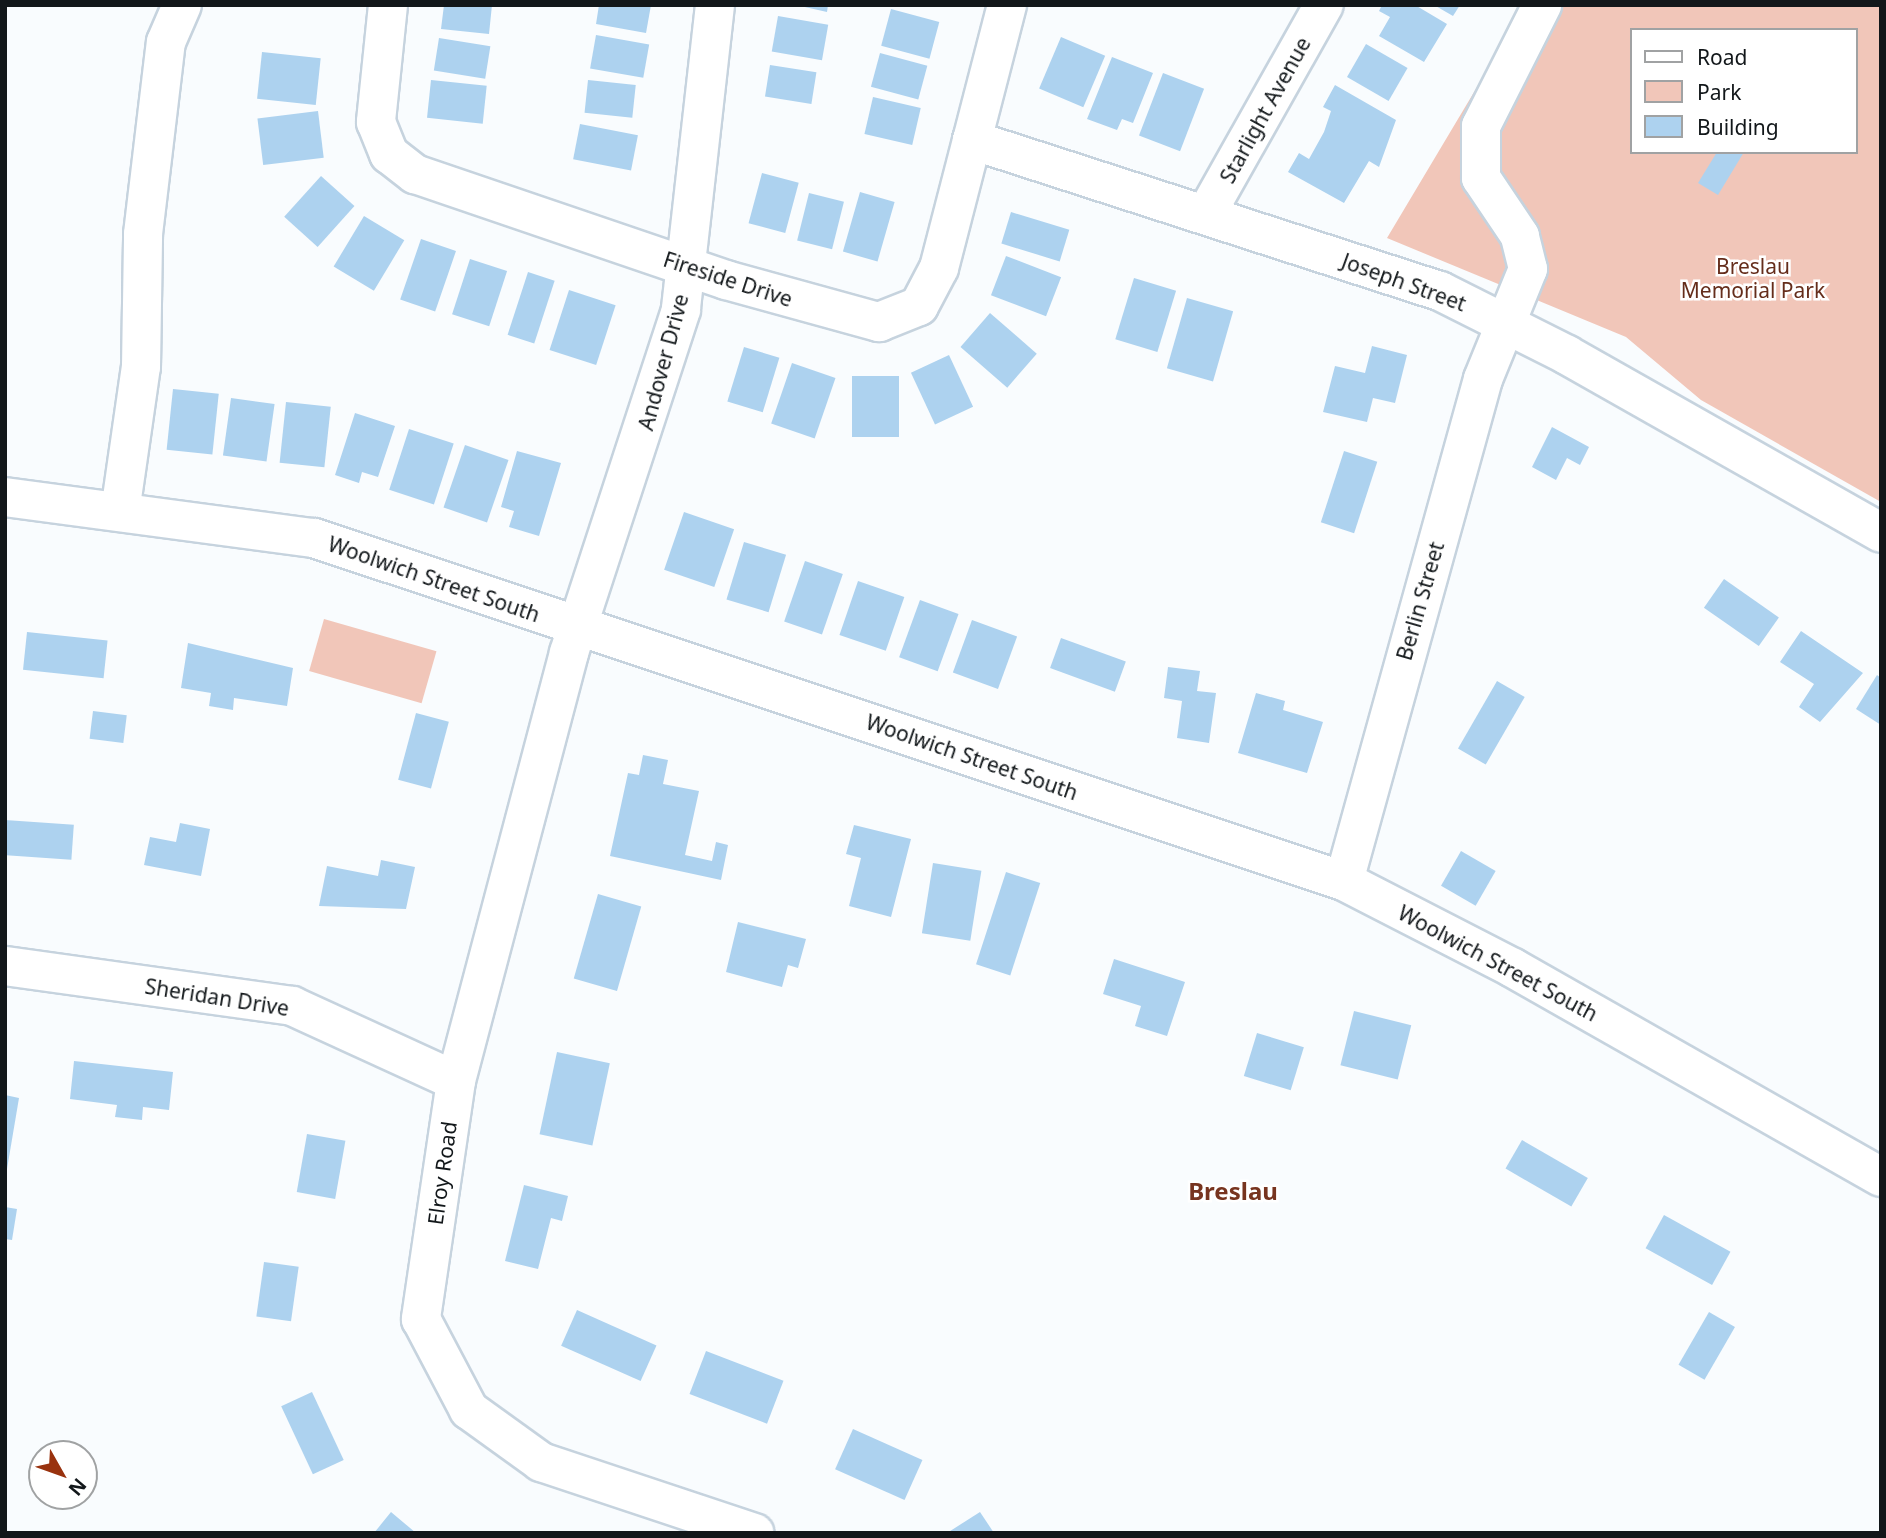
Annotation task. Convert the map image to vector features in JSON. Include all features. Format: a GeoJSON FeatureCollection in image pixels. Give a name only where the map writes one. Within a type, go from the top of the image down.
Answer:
{"type":"FeatureCollection","features":[{"type":"Feature","properties":{"kind":"street"},"geometry":{"type":"LineString","coordinates":[[120,512],[141,367],[143,234],[166,42],[182,5]]}},
{"type":"Feature","properties":{"kind":"street","name":"Fireside Drive"},"geometry":{"type":"LineString","coordinates":[[388,5],[376,122],[400,164],[685,265],[859,320],[901,316],[919,306],[939,268],[1007,5]]}},
{"type":"Feature","properties":{"kind":"street","name":"Andover Drive"},"geometry":{"type":"LineString","coordinates":[[578,627],[662,382],[685,265],[715,5]]}},
{"type":"Feature","properties":{"kind":"street","name":"Starlight Avenue"},"geometry":{"type":"LineString","coordinates":[[1206,214],[1324,5]]}},
{"type":"Feature","properties":{"kind":"street","name":"Berlin Street"},"geometry":{"type":"LineString","coordinates":[[1343,881],[1483,379],[1528,269],[1520,236],[1481,178],[1481,126],[1542,5]]}},
{"type":"Feature","properties":{"kind":"street","name":"Joseph Street"},"geometry":{"type":"LineString","coordinates":[[972,140],[1440,291],[1505,323],[1881,533]]}},
{"type":"Feature","properties":{"kind":"street","name":"Woolwich Street South"},"geometry":{"type":"LineString","coordinates":[[5,497],[314,538],[1343,881],[1513,968],[1881,1177]]}},
{"type":"Feature","properties":{"kind":"street","name":"Elroy Road"},"geometry":{"type":"LineString","coordinates":[[578,627],[456,1081],[421,1319],[469,1410],[541,1462],[754,1533]]}},
{"type":"Feature","properties":{"kind":"street","name":"Sheridan Drive"},"geometry":{"type":"LineString","coordinates":[[5,967],[292,1006],[456,1081]]}},
{"type":"Feature","properties":{"kind":"green space","name":"Breslau Memorial Park"},"geometry":{"type":"Polygon","coordinates":[[[1526,5],[1881,5],[1881,502],[1701,400],[1626,337],[1387,238],[1526,5]]]}},
{"type":"Feature","properties":{"kind":"green space"},"geometry":{"type":"Polygon","coordinates":[[[324,619],[436,651],[422,703],[309,671],[324,619]]]}},
{"type":"Feature","properties":{"kind":"building"},"geometry":{"type":"Polygon","coordinates":[[[444,5],[492,5],[489,34],[441,29],[444,5]]]}},
{"type":"Feature","properties":{"kind":"building"},"geometry":{"type":"Polygon","coordinates":[[[599,5],[651,5],[646,33],[596,24],[599,5]]]}},
{"type":"Feature","properties":{"kind":"building"},"geometry":{"type":"Polygon","coordinates":[[[796,5],[828,5],[827,12],[796,5]]]}},
{"type":"Feature","properties":{"kind":"building"},"geometry":{"type":"Polygon","coordinates":[[[1382,5],[1415,5],[1447,24],[1424,62],[1379,36],[1390,17],[1379,11],[1382,5]]]}},
{"type":"Feature","properties":{"kind":"building"},"geometry":{"type":"Polygon","coordinates":[[[1434,5],[1460,5],[1453,16],[1434,5]]]}},
{"type":"Feature","properties":{"kind":"building"},"geometry":{"type":"Polygon","coordinates":[[[891,9],[939,22],[929,59],[881,46],[891,9]]]}},
{"type":"Feature","properties":{"kind":"building"},"geometry":{"type":"Polygon","coordinates":[[[778,16],[828,25],[822,60],[772,51],[778,16]]]}},
{"type":"Feature","properties":{"kind":"building"},"geometry":{"type":"Polygon","coordinates":[[[596,35],[649,44],[643,78],[590,68],[596,35]]]}},
{"type":"Feature","properties":{"kind":"building"},"geometry":{"type":"Polygon","coordinates":[[[1061,37],[1105,56],[1083,107],[1039,89],[1061,37]]]}},
{"type":"Feature","properties":{"kind":"building"},"geometry":{"type":"Polygon","coordinates":[[[439,38],[490,46],[485,79],[434,71],[439,38]]]}},
{"type":"Feature","properties":{"kind":"building"},"geometry":{"type":"Polygon","coordinates":[[[1366,44],[1408,68],[1389,101],[1347,77],[1366,44]]]}},
{"type":"Feature","properties":{"kind":"building"},"geometry":{"type":"Polygon","coordinates":[[[262,52],[321,58],[316,105],[257,99],[262,52]]]}},
{"type":"Feature","properties":{"kind":"building"},"geometry":{"type":"Polygon","coordinates":[[[880,53],[927,66],[918,99],[871,87],[880,53]]]}},
{"type":"Feature","properties":{"kind":"building"},"geometry":{"type":"Polygon","coordinates":[[[1112,57],[1153,73],[1133,123],[1122,119],[1117,130],[1087,119],[1112,57]]]}},
{"type":"Feature","properties":{"kind":"building"},"geometry":{"type":"Polygon","coordinates":[[[770,65],[816,72],[811,104],[765,97],[770,65]]]}},
{"type":"Feature","properties":{"kind":"building"},"geometry":{"type":"Polygon","coordinates":[[[1163,73],[1204,89],[1180,151],[1139,136],[1163,73]]]}},
{"type":"Feature","properties":{"kind":"building"},"geometry":{"type":"Polygon","coordinates":[[[431,80],[487,86],[483,124],[427,118],[431,80]]]}},
{"type":"Feature","properties":{"kind":"building"},"geometry":{"type":"Polygon","coordinates":[[[588,80],[636,85],[632,118],[585,113],[588,80]]]}},
{"type":"Feature","properties":{"kind":"building"},"geometry":{"type":"Polygon","coordinates":[[[1335,85],[1396,120],[1379,167],[1369,161],[1344,203],[1288,172],[1299,153],[1309,159],[1324,132],[1331,111],[1323,107],[1335,85]]]}},
{"type":"Feature","properties":{"kind":"building"},"geometry":{"type":"Polygon","coordinates":[[[873,97],[921,108],[912,145],[864,134],[873,97]]]}},
{"type":"Feature","properties":{"kind":"building"},"geometry":{"type":"Polygon","coordinates":[[[318,111],[324,158],[263,165],[257,118],[318,111]]]}},
{"type":"Feature","properties":{"kind":"building"},"geometry":{"type":"Polygon","coordinates":[[[580,124],[638,135],[631,171],[573,159],[580,124]]]}},
{"type":"Feature","properties":{"kind":"building"},"geometry":{"type":"Polygon","coordinates":[[[1716,154],[1743,154],[1718,195],[1698,183],[1716,154]]]}},
{"type":"Feature","properties":{"kind":"building"},"geometry":{"type":"Polygon","coordinates":[[[762,173],[799,183],[785,233],[749,223],[762,173]]]}},
{"type":"Feature","properties":{"kind":"building"},"geometry":{"type":"Polygon","coordinates":[[[321,176],[354,206],[318,247],[284,217],[321,176]]]}},
{"type":"Feature","properties":{"kind":"building"},"geometry":{"type":"Polygon","coordinates":[[[860,192],[895,202],[878,262],[843,252],[860,192]]]}},
{"type":"Feature","properties":{"kind":"building"},"geometry":{"type":"Polygon","coordinates":[[[809,193],[844,202],[832,249],[797,241],[809,193]]]}},
{"type":"Feature","properties":{"kind":"building"},"geometry":{"type":"Polygon","coordinates":[[[1011,212],[1069,230],[1060,261],[1001,244],[1011,212]]]}},
{"type":"Feature","properties":{"kind":"building"},"geometry":{"type":"Polygon","coordinates":[[[364,216],[404,240],[374,291],[334,267],[364,216]]]}},
{"type":"Feature","properties":{"kind":"building"},"geometry":{"type":"Polygon","coordinates":[[[421,239],[456,251],[435,312],[400,300],[421,239]]]}},
{"type":"Feature","properties":{"kind":"building"},"geometry":{"type":"Polygon","coordinates":[[[1006,256],[1061,277],[1046,316],[991,295],[1006,256]]]}},
{"type":"Feature","properties":{"kind":"building"},"geometry":{"type":"Polygon","coordinates":[[[470,259],[507,271],[489,326],[452,314],[470,259]]]}},
{"type":"Feature","properties":{"kind":"building"},"geometry":{"type":"Polygon","coordinates":[[[528,272],[555,281],[534,343],[508,335],[528,272]]]}},
{"type":"Feature","properties":{"kind":"building"},"geometry":{"type":"Polygon","coordinates":[[[1134,278],[1176,291],[1157,352],[1115,339],[1134,278]]]}},
{"type":"Feature","properties":{"kind":"building"},"geometry":{"type":"Polygon","coordinates":[[[569,290],[616,305],[596,365],[550,350],[569,290]]]}},
{"type":"Feature","properties":{"kind":"building"},"geometry":{"type":"Polygon","coordinates":[[[1187,298],[1233,311],[1213,381],[1167,368],[1187,298]]]}},
{"type":"Feature","properties":{"kind":"building"},"geometry":{"type":"Polygon","coordinates":[[[990,313],[1037,354],[1007,388],[960,347],[990,313]]]}},
{"type":"Feature","properties":{"kind":"building"},"geometry":{"type":"Polygon","coordinates":[[[1372,346],[1407,355],[1395,403],[1373,398],[1367,422],[1323,412],[1335,366],[1365,373],[1372,346]]]}},
{"type":"Feature","properties":{"kind":"building"},"geometry":{"type":"Polygon","coordinates":[[[744,347],[779,358],[763,412],[727,402],[744,347]]]}},
{"type":"Feature","properties":{"kind":"building"},"geometry":{"type":"Polygon","coordinates":[[[949,355],[973,407],[935,424],[911,373],[949,355]]]}},
{"type":"Feature","properties":{"kind":"building"},"geometry":{"type":"Polygon","coordinates":[[[792,363],[835,378],[815,438],[771,424],[792,363]]]}},
{"type":"Feature","properties":{"kind":"building"},"geometry":{"type":"Polygon","coordinates":[[[852,376],[899,376],[899,437],[852,437],[852,376]]]}},
{"type":"Feature","properties":{"kind":"building"},"geometry":{"type":"Polygon","coordinates":[[[173,389],[219,394],[212,454],[167,450],[173,389]]]}},
{"type":"Feature","properties":{"kind":"building"},"geometry":{"type":"Polygon","coordinates":[[[231,398],[275,404],[266,462],[223,455],[231,398]]]}},
{"type":"Feature","properties":{"kind":"building"},"geometry":{"type":"Polygon","coordinates":[[[286,402],[331,407],[324,467],[280,463],[286,402]]]}},
{"type":"Feature","properties":{"kind":"building"},"geometry":{"type":"Polygon","coordinates":[[[355,413],[395,426],[378,477],[362,472],[359,483],[335,475],[355,413]]]}},
{"type":"Feature","properties":{"kind":"building"},"geometry":{"type":"Polygon","coordinates":[[[1552,427],[1589,447],[1580,465],[1567,458],[1556,480],[1532,467],[1552,427]]]}},
{"type":"Feature","properties":{"kind":"building"},"geometry":{"type":"Polygon","coordinates":[[[409,429],[454,444],[434,504],[389,490],[409,429]]]}},
{"type":"Feature","properties":{"kind":"building"},"geometry":{"type":"Polygon","coordinates":[[[465,445],[508,460],[487,522],[444,507],[465,445]]]}},
{"type":"Feature","properties":{"kind":"building"},"geometry":{"type":"Polygon","coordinates":[[[517,451],[561,463],[539,536],[509,527],[514,511],[501,507],[517,451]]]}},
{"type":"Feature","properties":{"kind":"building"},"geometry":{"type":"Polygon","coordinates":[[[1344,451],[1377,462],[1354,533],[1321,522],[1344,451]]]}},
{"type":"Feature","properties":{"kind":"building"},"geometry":{"type":"Polygon","coordinates":[[[684,512],[734,529],[714,587],[664,570],[684,512]]]}},
{"type":"Feature","properties":{"kind":"building"},"geometry":{"type":"Polygon","coordinates":[[[744,542],[786,555],[769,612],[726,599],[744,542]]]}},
{"type":"Feature","properties":{"kind":"building"},"geometry":{"type":"Polygon","coordinates":[[[805,561],[843,574],[822,635],[784,622],[805,561]]]}},
{"type":"Feature","properties":{"kind":"building"},"geometry":{"type":"Polygon","coordinates":[[[1724,579],[1779,617],[1759,646],[1704,608],[1724,579]]]}},
{"type":"Feature","properties":{"kind":"building"},"geometry":{"type":"Polygon","coordinates":[[[858,581],[904,597],[886,651],[839,635],[858,581]]]}},
{"type":"Feature","properties":{"kind":"building"},"geometry":{"type":"Polygon","coordinates":[[[920,600],[959,614],[938,671],[899,657],[920,600]]]}},
{"type":"Feature","properties":{"kind":"building"},"geometry":{"type":"Polygon","coordinates":[[[972,620],[1017,636],[998,689],[953,673],[972,620]]]}},
{"type":"Feature","properties":{"kind":"building"},"geometry":{"type":"Polygon","coordinates":[[[1801,631],[1863,673],[1820,722],[1799,707],[1814,684],[1780,662],[1801,631]]]}},
{"type":"Feature","properties":{"kind":"building"},"geometry":{"type":"Polygon","coordinates":[[[27,632],[108,640],[104,678],[23,670],[27,632]]]}},
{"type":"Feature","properties":{"kind":"building"},"geometry":{"type":"Polygon","coordinates":[[[1061,638],[1126,662],[1115,692],[1050,668],[1061,638]]]}},
{"type":"Feature","properties":{"kind":"building"},"geometry":{"type":"Polygon","coordinates":[[[188,643],[293,668],[287,706],[234,698],[233,710],[209,706],[211,693],[181,688],[188,643]]]}},
{"type":"Feature","properties":{"kind":"building"},"geometry":{"type":"Polygon","coordinates":[[[1168,667],[1200,671],[1197,691],[1216,693],[1209,743],[1177,738],[1182,701],[1164,698],[1168,667]]]}},
{"type":"Feature","properties":{"kind":"building"},"geometry":{"type":"Polygon","coordinates":[[[1877,675],[1881,678],[1881,725],[1856,709],[1877,675]]]}},
{"type":"Feature","properties":{"kind":"building"},"geometry":{"type":"Polygon","coordinates":[[[1497,681],[1525,697],[1486,765],[1458,749],[1497,681]]]}},
{"type":"Feature","properties":{"kind":"building"},"geometry":{"type":"Polygon","coordinates":[[[1256,693],[1285,701],[1283,710],[1323,722],[1307,773],[1238,753],[1256,693]]]}},
{"type":"Feature","properties":{"kind":"building"},"geometry":{"type":"Polygon","coordinates":[[[93,711],[127,715],[123,743],[90,739],[93,711]]]}},
{"type":"Feature","properties":{"kind":"building"},"geometry":{"type":"Polygon","coordinates":[[[416,713],[449,722],[431,788],[398,780],[416,713]]]}},
{"type":"Feature","properties":{"kind":"building"},"geometry":{"type":"Polygon","coordinates":[[[643,755],[668,760],[663,784],[699,791],[685,855],[712,861],[716,842],[728,845],[721,880],[610,856],[628,773],[639,775],[643,755]]]}},
{"type":"Feature","properties":{"kind":"building"},"geometry":{"type":"Polygon","coordinates":[[[5,820],[74,825],[71,860],[5,855],[5,820]]]}},
{"type":"Feature","properties":{"kind":"building"},"geometry":{"type":"Polygon","coordinates":[[[180,823],[210,829],[201,876],[144,865],[150,837],[176,842],[180,823]]]}},
{"type":"Feature","properties":{"kind":"building"},"geometry":{"type":"Polygon","coordinates":[[[854,825],[911,839],[891,917],[849,906],[861,858],[846,854],[854,825]]]}},
{"type":"Feature","properties":{"kind":"building"},"geometry":{"type":"Polygon","coordinates":[[[1461,851],[1496,871],[1476,906],[1441,886],[1461,851]]]}},
{"type":"Feature","properties":{"kind":"building"},"geometry":{"type":"Polygon","coordinates":[[[381,860],[415,867],[406,909],[319,906],[327,866],[378,876],[381,860]]]}},
{"type":"Feature","properties":{"kind":"building"},"geometry":{"type":"Polygon","coordinates":[[[933,863],[981,871],[970,941],[922,933],[933,863]]]}},
{"type":"Feature","properties":{"kind":"building"},"geometry":{"type":"Polygon","coordinates":[[[1006,872],[1040,883],[1010,975],[976,964],[1006,872]]]}},
{"type":"Feature","properties":{"kind":"building"},"geometry":{"type":"Polygon","coordinates":[[[598,894],[641,906],[617,991],[574,979],[598,894]]]}},
{"type":"Feature","properties":{"kind":"building"},"geometry":{"type":"Polygon","coordinates":[[[738,922],[806,939],[798,968],[788,965],[782,987],[726,972],[738,922]]]}},
{"type":"Feature","properties":{"kind":"building"},"geometry":{"type":"Polygon","coordinates":[[[1114,959],[1185,982],[1167,1036],[1135,1026],[1141,1006],[1103,994],[1114,959]]]}},
{"type":"Feature","properties":{"kind":"building"},"geometry":{"type":"Polygon","coordinates":[[[1354,1011],[1411,1025],[1398,1080],[1340,1065],[1354,1011]]]}},
{"type":"Feature","properties":{"kind":"building"},"geometry":{"type":"Polygon","coordinates":[[[1257,1033],[1304,1047],[1291,1090],[1244,1076],[1257,1033]]]}},
{"type":"Feature","properties":{"kind":"building"},"geometry":{"type":"Polygon","coordinates":[[[557,1052],[610,1063],[592,1145],[540,1134],[557,1052]]]}},
{"type":"Feature","properties":{"kind":"building"},"geometry":{"type":"Polygon","coordinates":[[[74,1061],[173,1072],[169,1110],[143,1107],[142,1120],[115,1117],[117,1105],[70,1099],[74,1061]]]}},
{"type":"Feature","properties":{"kind":"building"},"geometry":{"type":"Polygon","coordinates":[[[5,1095],[19,1098],[7,1169],[5,1169],[5,1095]]]}},
{"type":"Feature","properties":{"kind":"building"},"geometry":{"type":"Polygon","coordinates":[[[307,1134],[345,1141],[335,1199],[297,1192],[307,1134]]]}},
{"type":"Feature","properties":{"kind":"building"},"geometry":{"type":"Polygon","coordinates":[[[1522,1140],[1588,1178],[1571,1207],[1506,1169],[1522,1140]]]}},
{"type":"Feature","properties":{"kind":"building"},"geometry":{"type":"Polygon","coordinates":[[[524,1185],[568,1196],[562,1221],[551,1218],[538,1269],[505,1261],[524,1185]]]}},
{"type":"Feature","properties":{"kind":"building"},"geometry":{"type":"Polygon","coordinates":[[[5,1207],[17,1209],[12,1240],[5,1239],[5,1207]]]}},
{"type":"Feature","properties":{"kind":"building"},"geometry":{"type":"Polygon","coordinates":[[[1664,1215],[1730,1252],[1712,1285],[1646,1248],[1664,1215]]]}},
{"type":"Feature","properties":{"kind":"building"},"geometry":{"type":"Polygon","coordinates":[[[264,1262],[299,1267],[291,1321],[256,1316],[264,1262]]]}},
{"type":"Feature","properties":{"kind":"building"},"geometry":{"type":"Polygon","coordinates":[[[577,1310],[656,1345],[641,1381],[561,1346],[577,1310]]]}},
{"type":"Feature","properties":{"kind":"building"},"geometry":{"type":"Polygon","coordinates":[[[1709,1312],[1735,1327],[1704,1380],[1678,1365],[1709,1312]]]}},
{"type":"Feature","properties":{"kind":"building"},"geometry":{"type":"Polygon","coordinates":[[[706,1351],[783,1381],[767,1424],[690,1394],[706,1351]]]}},
{"type":"Feature","properties":{"kind":"building"},"geometry":{"type":"Polygon","coordinates":[[[312,1392],[344,1460],[313,1474],[281,1406],[312,1392]]]}},
{"type":"Feature","properties":{"kind":"building"},"geometry":{"type":"Polygon","coordinates":[[[853,1429],[922,1460],[905,1500],[835,1469],[853,1429]]]}},
{"type":"Feature","properties":{"kind":"building"},"geometry":{"type":"Polygon","coordinates":[[[391,1512],[416,1533],[374,1533],[391,1512]]]}},
{"type":"Feature","properties":{"kind":"building"},"geometry":{"type":"Polygon","coordinates":[[[980,1512],[994,1533],[947,1533],[980,1512]]]}},
{"type":"Feature","properties":{"kind":"district","name":"Breslau"},"geometry":{"type":"Point","coordinates":[1233,1191]}}]}
